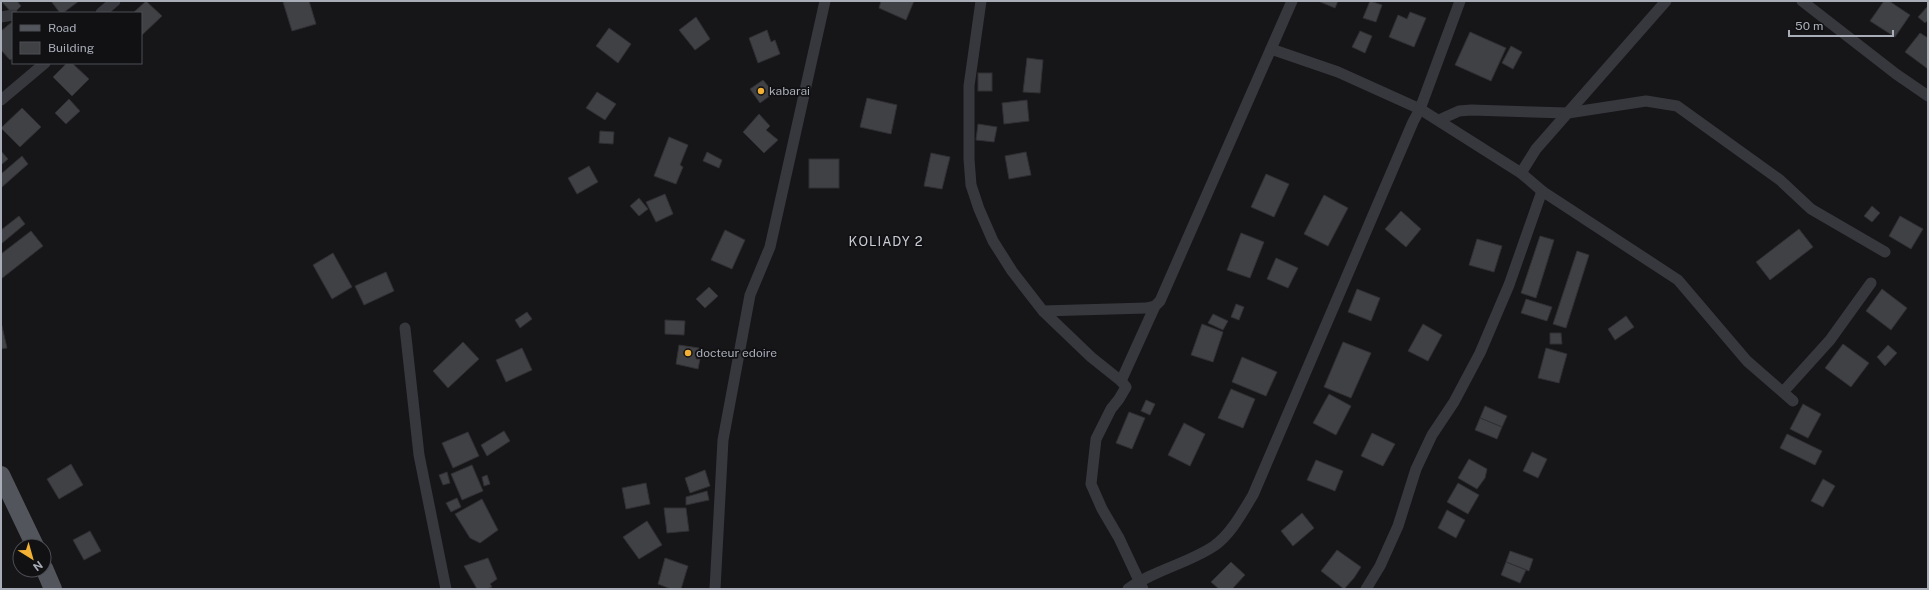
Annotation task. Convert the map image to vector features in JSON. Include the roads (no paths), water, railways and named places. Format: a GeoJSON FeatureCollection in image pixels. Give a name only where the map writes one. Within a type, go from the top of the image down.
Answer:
{"type":"FeatureCollection","features":[{"type":"Feature","properties":{"kind":"main road"},"geometry":{"type":"LineString","coordinates":[[1,475],[30,538]]}},
{"type":"Feature","properties":{"kind":"main road"},"geometry":{"type":"LineString","coordinates":[[48,578],[53,589]]}},
{"type":"Feature","properties":{"kind":"street"},"geometry":{"type":"LineString","coordinates":[[103,12],[115,1]]}},
{"type":"Feature","properties":{"kind":"street"},"geometry":{"type":"LineString","coordinates":[[715,589],[723,440],[750,295],[770,247],[825,1]]}},
{"type":"Feature","properties":{"kind":"street"},"geometry":{"type":"LineString","coordinates":[[981,1],[969,86],[968,159],[972,185],[979,209],[993,241],[1012,271],[1043,311],[1091,357],[1121,380],[1126,387],[1125,391],[1111,409],[1096,439],[1091,484],[1102,509],[1119,538],[1141,585]]}},
{"type":"Feature","properties":{"kind":"street"},"geometry":{"type":"LineString","coordinates":[[1121,380],[1155,306],[1163,297],[1292,1]]}},
{"type":"Feature","properties":{"kind":"street"},"geometry":{"type":"LineString","coordinates":[[1128,589],[1141,585],[1202,553],[1223,538],[1241,516],[1253,495],[1412,122],[1420,109],[1460,1]]}},
{"type":"Feature","properties":{"kind":"street"},"geometry":{"type":"LineString","coordinates":[[1521,173],[1536,149],[1666,1]]}},
{"type":"Feature","properties":{"kind":"street"},"geometry":{"type":"LineString","coordinates":[[1802,1],[1896,74],[1928,96]]}},
{"type":"Feature","properties":{"kind":"street"},"geometry":{"type":"LineString","coordinates":[[1,17],[12,15]]}},
{"type":"Feature","properties":{"kind":"street"},"geometry":{"type":"LineString","coordinates":[[1271,49],[1338,72],[1420,109],[1521,173],[1542,191],[1678,280],[1747,361],[1793,401]]}},
{"type":"Feature","properties":{"kind":"street"},"geometry":{"type":"LineString","coordinates":[[1,100],[44,64]]}},
{"type":"Feature","properties":{"kind":"street"},"geometry":{"type":"LineString","coordinates":[[1439,120],[1459,111],[1471,110],[1568,113],[1646,101],[1677,106],[1780,180],[1811,209],[1885,252]]}},
{"type":"Feature","properties":{"kind":"street"},"geometry":{"type":"LineString","coordinates":[[1366,589],[1380,566],[1398,526],[1416,469],[1432,435],[1454,402],[1480,353],[1510,285],[1542,191]]}},
{"type":"Feature","properties":{"kind":"street"},"geometry":{"type":"LineString","coordinates":[[1783,392],[1830,340],[1871,283]]}},
{"type":"Feature","properties":{"kind":"street"},"geometry":{"type":"LineString","coordinates":[[1043,311],[1146,308],[1155,306]]}},
{"type":"Feature","properties":{"kind":"street"},"geometry":{"type":"LineString","coordinates":[[405,328],[419,455],[446,589]]}},
{"type":"Feature","properties":{"kind":"place","name":"kabarai"},"geometry":{"type":"Point","coordinates":[761,91]}},
{"type":"Feature","properties":{"kind":"place","name":"docteur edoire"},"geometry":{"type":"Point","coordinates":[688,353]}},
{"type":"Feature","properties":{"kind":"district","name":"KOLIADY 2"},"geometry":{"type":"Point","coordinates":[886,241]}}]}
